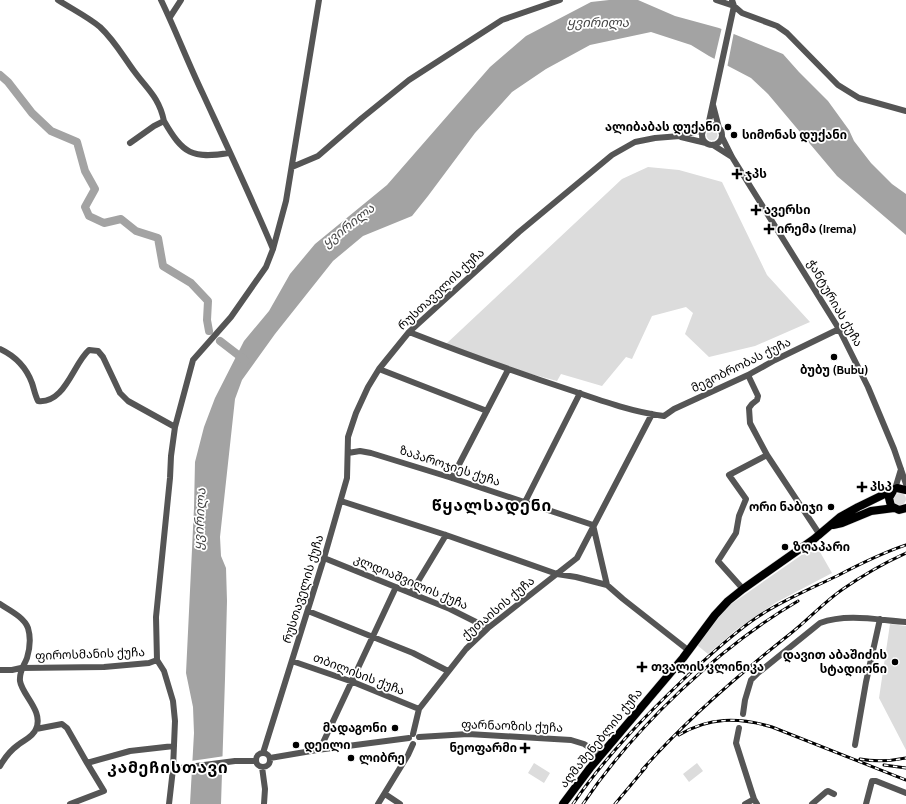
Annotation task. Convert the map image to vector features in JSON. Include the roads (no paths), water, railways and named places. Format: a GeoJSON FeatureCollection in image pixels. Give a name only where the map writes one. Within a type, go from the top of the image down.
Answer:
{"type":"FeatureCollection","features":[{"type":"Feature","properties":{"kind":"main road"},"geometry":{"type":"LineString","coordinates":[[902,510],[890,504],[889,496],[894,490],[900,488],[906,490]]}},
{"type":"Feature","properties":{"kind":"main road","name":"აღმაშენებლის ქუჩა"},"geometry":{"type":"LineString","coordinates":[[563,804],[601,755],[683,658],[728,601],[832,526],[840,517],[894,490]]}},
{"type":"Feature","properties":{"kind":"main road"},"geometry":{"type":"LineString","coordinates":[[876,498],[879,502],[876,510]]}},
{"type":"Feature","properties":{"kind":"main road","name":"აღმაშენებლის ქუჩა"},"geometry":{"type":"LineString","coordinates":[[832,526],[876,510],[902,510]]}},
{"type":"Feature","properties":{"kind":"street"},"geometry":{"type":"LineString","coordinates":[[58,0],[99,26],[110,38],[159,103],[164,121],[181,146],[192,153],[214,155],[230,152]]}},
{"type":"Feature","properties":{"kind":"street"},"geometry":{"type":"LineString","coordinates":[[161,0],[170,17],[202,93],[273,249]]}},
{"type":"Feature","properties":{"kind":"street"},"geometry":{"type":"LineString","coordinates":[[170,17],[181,0]]}},
{"type":"Feature","properties":{"kind":"street"},"geometry":{"type":"LineString","coordinates":[[169,804],[173,769],[175,721],[173,701],[164,671],[157,660],[156,617],[171,456],[176,428],[193,360],[231,317],[266,267],[273,249],[286,201],[319,0]]}},
{"type":"Feature","properties":{"kind":"street"},"geometry":{"type":"LineString","coordinates":[[292,167],[318,156],[409,80],[502,20],[560,0]]}},
{"type":"Feature","properties":{"kind":"street"},"geometry":{"type":"LineString","coordinates":[[716,0],[733,3],[739,0]]}},
{"type":"Feature","properties":{"kind":"street"},"geometry":{"type":"LineString","coordinates":[[712,104],[719,128],[722,132],[722,137],[718,144],[713,145],[706,143],[702,136],[712,104],[733,3]]}},
{"type":"Feature","properties":{"kind":"street"},"geometry":{"type":"LineString","coordinates":[[733,3],[742,13],[777,26],[787,33],[838,85],[859,98],[906,111]]}},
{"type":"Feature","properties":{"kind":"street"},"geometry":{"type":"LineString","coordinates":[[130,143],[154,126],[164,121]]}},
{"type":"Feature","properties":{"kind":"street"},"geometry":{"type":"LineString","coordinates":[[705,128],[712,125],[719,128]]}},
{"type":"Feature","properties":{"kind":"street","name":"რუსთაველის ქუჩა"},"geometry":{"type":"LineString","coordinates":[[263,753],[341,501],[347,478],[348,437],[356,413],[368,387],[379,370],[409,332],[519,232],[612,155],[636,142],[655,138],[680,136],[705,128]]}},
{"type":"Feature","properties":{"kind":"street","name":"რუსთაველის ქუჩა"},"geometry":{"type":"LineString","coordinates":[[680,136],[706,143]]}},
{"type":"Feature","properties":{"kind":"street","name":"ჭანტურიას ქუჩა"},"geometry":{"type":"LineString","coordinates":[[722,137],[732,157],[839,329],[868,387],[906,484]]}},
{"type":"Feature","properties":{"kind":"street","name":"ჭანტურიას ქუჩა"},"geometry":{"type":"LineString","coordinates":[[713,145],[732,157]]}},
{"type":"Feature","properties":{"kind":"street","name":"მეგობრობას ქუჩა"},"geometry":{"type":"LineString","coordinates":[[652,414],[664,416],[674,409],[748,375],[775,360],[839,329]]}},
{"type":"Feature","properties":{"kind":"street"},"geometry":{"type":"LineString","coordinates":[[409,332],[508,370],[652,414]]}},
{"type":"Feature","properties":{"kind":"street"},"geometry":{"type":"LineString","coordinates":[[0,349],[10,353],[20,362],[32,382],[38,401],[52,399],[70,379],[84,354],[89,350],[98,351],[103,356],[120,394],[128,401],[176,428]]}},
{"type":"Feature","properties":{"kind":"street"},"geometry":{"type":"LineString","coordinates":[[379,370],[487,411]]}},
{"type":"Feature","properties":{"kind":"street"},"geometry":{"type":"LineString","coordinates":[[452,478],[508,370]]}},
{"type":"Feature","properties":{"kind":"street"},"geometry":{"type":"LineString","coordinates":[[748,375],[758,396],[757,400],[750,408],[750,423],[766,455],[820,535]]}},
{"type":"Feature","properties":{"kind":"street"},"geometry":{"type":"LineString","coordinates":[[525,502],[580,393]]}},
{"type":"Feature","properties":{"kind":"street","name":"ქუთაისის ქუჩა"},"geometry":{"type":"LineString","coordinates":[[378,804],[408,755],[419,709],[448,671],[466,649],[488,628],[577,558],[652,414]]}},
{"type":"Feature","properties":{"kind":"street","name":"ზაპაროჯიეს ქუჩა"},"geometry":{"type":"LineString","coordinates":[[348,453],[360,451],[371,453],[594,525]]}},
{"type":"Feature","properties":{"kind":"street"},"geometry":{"type":"LineString","coordinates":[[743,589],[718,562],[736,533],[739,516],[746,499],[729,475],[766,455]]}},
{"type":"Feature","properties":{"kind":"street"},"geometry":{"type":"LineString","coordinates":[[894,490],[901,469]]}},
{"type":"Feature","properties":{"kind":"street"},"geometry":{"type":"LineString","coordinates":[[341,501],[446,535],[557,574],[607,585],[628,604],[688,650]]}},
{"type":"Feature","properties":{"kind":"street"},"geometry":{"type":"LineString","coordinates":[[594,525],[607,585]]}},
{"type":"Feature","properties":{"kind":"street"},"geometry":{"type":"LineString","coordinates":[[412,593],[446,535]]}},
{"type":"Feature","properties":{"kind":"street","name":"კლდიაშვილის ქუჩა"},"geometry":{"type":"LineString","coordinates":[[324,558],[450,609],[488,628]]}},
{"type":"Feature","properties":{"kind":"street"},"geometry":{"type":"LineString","coordinates":[[320,749],[353,682],[396,587]]}},
{"type":"Feature","properties":{"kind":"street"},"geometry":{"type":"LineString","coordinates":[[0,604],[20,617],[27,626],[31,641],[27,659],[21,668],[0,670]]}},
{"type":"Feature","properties":{"kind":"street"},"geometry":{"type":"LineString","coordinates":[[308,611],[374,637],[448,671]]}},
{"type":"Feature","properties":{"kind":"street"},"geometry":{"type":"LineString","coordinates":[[742,714],[751,680],[813,628],[828,620],[849,618],[906,622]]}},
{"type":"Feature","properties":{"kind":"street"},"geometry":{"type":"LineString","coordinates":[[855,745],[866,682],[880,619]]}},
{"type":"Feature","properties":{"kind":"street","name":"ფიროსმანის ქუჩა"},"geometry":{"type":"LineString","coordinates":[[36,729],[37,720],[35,710],[20,682],[21,668],[104,667],[149,663],[157,660]]}},
{"type":"Feature","properties":{"kind":"street","name":"თბილისის ქუჩა"},"geometry":{"type":"LineString","coordinates":[[292,661],[353,682],[419,709]]}},
{"type":"Feature","properties":{"kind":"street"},"geometry":{"type":"LineString","coordinates":[[0,766],[17,746],[28,738],[36,729],[62,724],[67,728],[104,791],[70,804]]}},
{"type":"Feature","properties":{"kind":"street"},"geometry":{"type":"LineString","coordinates":[[739,728],[736,743],[755,801],[745,804]]}},
{"type":"Feature","properties":{"kind":"street","name":"ფარნაოზის ქუჩა"},"geometry":{"type":"LineString","coordinates":[[270,758],[320,749],[468,734],[571,740],[584,744],[601,755]]}},
{"type":"Feature","properties":{"kind":"street"},"geometry":{"type":"LineString","coordinates":[[87,764],[130,751],[174,746]]}},
{"type":"Feature","properties":{"kind":"street"},"geometry":{"type":"LineString","coordinates":[[258,754],[267,754],[270,758],[267,766],[262,767],[257,765],[255,761],[258,754]]}},
{"type":"Feature","properties":{"kind":"street"},"geometry":{"type":"LineString","coordinates":[[173,769],[234,761],[255,761]]}},
{"type":"Feature","properties":{"kind":"street"},"geometry":{"type":"LineString","coordinates":[[262,767],[265,789],[264,804]]}},
{"type":"Feature","properties":{"kind":"street"},"geometry":{"type":"LineString","coordinates":[[866,804],[872,781],[876,781],[906,793]]}},
{"type":"Feature","properties":{"kind":"street"},"geometry":{"type":"LineString","coordinates":[[812,804],[828,791],[834,794]]}},
{"type":"Feature","properties":{"kind":"street"},"geometry":{"type":"LineString","coordinates":[[385,794],[400,804]]}},
{"type":"Feature","properties":{"kind":"water","name":"ყვირილა"},"geometry":{"type":"Polygon","coordinates":[[[609,0],[638,0],[675,16],[719,28],[783,54],[828,101],[849,130],[854,141],[871,163],[892,184],[906,194],[906,235],[837,176],[768,94],[751,78],[691,45],[651,32],[590,45],[546,69],[512,92],[475,133],[412,216],[363,236],[333,261],[275,334],[242,380],[235,399],[220,537],[221,556],[226,568],[227,601],[221,804],[190,804],[194,733],[193,707],[186,673],[195,462],[204,427],[215,398],[244,341],[269,311],[290,274],[315,244],[387,185],[490,67],[526,36],[591,2],[609,0]]]}},
{"type":"Feature","properties":{"kind":"waterway"},"geometry":{"type":"LineString","coordinates":[[0,75],[8,82],[32,113],[51,131],[77,142],[85,171],[95,189],[85,207],[89,216],[104,223],[121,219],[136,231],[158,238],[163,266],[191,283],[208,301],[207,320],[209,331]]}},
{"type":"Feature","properties":{"kind":"waterway"},"geometry":{"type":"LineString","coordinates":[[220,341],[246,361]]}},
{"type":"Feature","properties":{"kind":"railway"},"geometry":{"type":"LineString","coordinates":[[573,804],[612,753],[641,722],[686,677],[738,631],[756,618],[785,601],[871,559],[906,545]]}},
{"type":"Feature","properties":{"kind":"railway"},"geometry":{"type":"LineString","coordinates":[[642,770],[694,716],[829,600],[866,574],[906,553]]}},
{"type":"Feature","properties":{"kind":"railway"},"geometry":{"type":"LineString","coordinates":[[583,804],[627,747],[680,691],[738,641],[798,601]]}},
{"type":"Feature","properties":{"kind":"railway"},"geometry":{"type":"LineString","coordinates":[[679,735],[701,725],[724,720],[736,720],[759,724],[772,727],[906,780]]}},
{"type":"Feature","properties":{"kind":"railway"},"geometry":{"type":"LineString","coordinates":[[860,759],[883,761],[906,758]]}},
{"type":"Feature","properties":{"kind":"railway"},"geometry":{"type":"LineString","coordinates":[[884,765],[906,768]]}},
{"type":"Feature","properties":{"kind":"railway"},"geometry":{"type":"LineString","coordinates":[[615,804],[646,767]]}},
{"type":"Feature","properties":{"kind":"place","name":"ალიბაბას დუქანი"},"geometry":{"type":"Point","coordinates":[728,127]}},
{"type":"Feature","properties":{"kind":"place","name":"სიმონას დუქანი"},"geometry":{"type":"Point","coordinates":[734,135]}},
{"type":"Feature","properties":{"kind":"place","name":"ჯპს"},"geometry":{"type":"Point","coordinates":[737,174]}},
{"type":"Feature","properties":{"kind":"place","name":"ავერსი"},"geometry":{"type":"Point","coordinates":[756,210]}},
{"type":"Feature","properties":{"kind":"place","name":"ირემა (Irema)"},"geometry":{"type":"Point","coordinates":[769,229]}},
{"type":"Feature","properties":{"kind":"place","name":"ბუბუ (Bubu)"},"geometry":{"type":"Point","coordinates":[834,357]}},
{"type":"Feature","properties":{"kind":"place","name":"პსპ"},"geometry":{"type":"Point","coordinates":[862,487]}},
{"type":"Feature","properties":{"kind":"place","name":"ორი ნაბიჯი"},"geometry":{"type":"Point","coordinates":[831,507]}},
{"type":"Feature","properties":{"kind":"place","name":"ზღაპარი"},"geometry":{"type":"Point","coordinates":[785,547]}},
{"type":"Feature","properties":{"kind":"place","name":"დავით აბაშიძის სტადიონი"},"geometry":{"type":"Point","coordinates":[895,662]}},
{"type":"Feature","properties":{"kind":"place","name":"თვალის კლინიკა"},"geometry":{"type":"Point","coordinates":[642,667]}},
{"type":"Feature","properties":{"kind":"place","name":"მადაგონი"},"geometry":{"type":"Point","coordinates":[395,728]}},
{"type":"Feature","properties":{"kind":"place","name":"დეილი"},"geometry":{"type":"Point","coordinates":[296,745]}},
{"type":"Feature","properties":{"kind":"place","name":"ნეოფარმი"},"geometry":{"type":"Point","coordinates":[525,748]}},
{"type":"Feature","properties":{"kind":"place","name":"ლიბრე"},"geometry":{"type":"Point","coordinates":[351,758]}},
{"type":"Feature","properties":{"kind":"district","name":"წყალსადენი"},"geometry":{"type":"Point","coordinates":[492,505]}},
{"type":"Feature","properties":{"kind":"district","name":"კამეჩისთავი"},"geometry":{"type":"Point","coordinates":[168,767]}}]}
